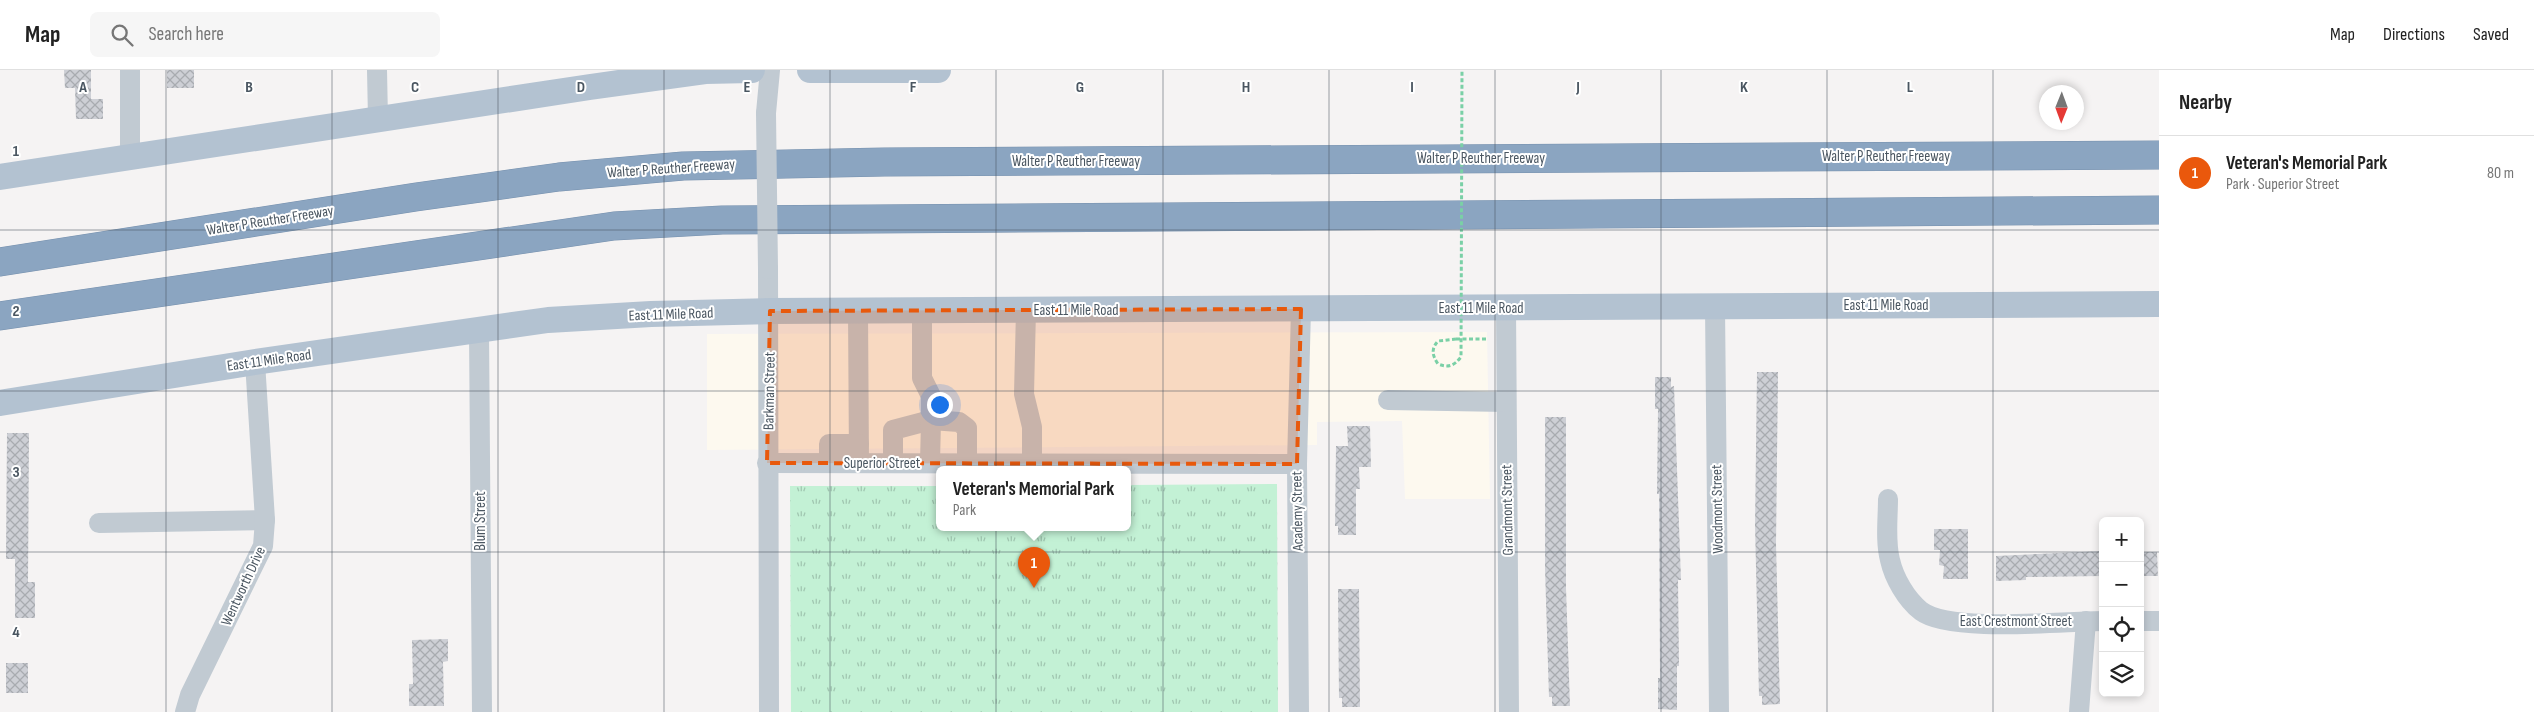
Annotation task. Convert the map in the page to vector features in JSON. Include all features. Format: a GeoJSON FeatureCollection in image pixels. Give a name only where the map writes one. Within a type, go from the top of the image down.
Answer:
{"type":"FeatureCollection","features":[{"type":"Feature","properties":{"kind":"highway","name":"Walter P Reuther Freeway"},"geometry":{"type":"LineString","coordinates":[[0,262],[484,187],[559,177],[682,166],[875,162],[2159,155]]}},
{"type":"Feature","properties":{"kind":"highway"},"geometry":{"type":"LineString","coordinates":[[0,316],[614,226],[722,220],[2159,210]]}},
{"type":"Feature","properties":{"kind":"main road"},"geometry":{"type":"LineString","coordinates":[[0,177],[130,159],[639,75],[752,70]]}},
{"type":"Feature","properties":{"kind":"main road"},"geometry":{"type":"LineString","coordinates":[[810,70],[938,70]]}},
{"type":"Feature","properties":{"kind":"main road","name":"East 11 Mile Road"},"geometry":{"type":"LineString","coordinates":[[0,403],[255,362],[548,320],[604,316],[770,311],[2159,304]]}},
{"type":"Feature","properties":{"kind":"street"},"geometry":{"type":"LineString","coordinates":[[130,70],[130,159]]}},
{"type":"Feature","properties":{"kind":"street"},"geometry":{"type":"LineString","coordinates":[[377,70],[378,118]]}},
{"type":"Feature","properties":{"kind":"street","name":"Barkman Street"},"geometry":{"type":"LineString","coordinates":[[769,712],[767,463],[770,311],[766,113],[770,70]]}},
{"type":"Feature","properties":{"kind":"street","name":"Woodmont Street"},"geometry":{"type":"LineString","coordinates":[[1715,306],[1719,712]]}},
{"type":"Feature","properties":{"kind":"street","name":"Grandmont Street"},"geometry":{"type":"LineString","coordinates":[[1506,308],[1509,712]]}},
{"type":"Feature","properties":{"kind":"street","name":"Academy Street"},"geometry":{"type":"LineString","coordinates":[[1299,712],[1297,464],[1301,309]]}},
{"type":"Feature","properties":{"kind":"street"},"geometry":{"type":"LineString","coordinates":[[922,310],[922,378],[930,396],[930,463]]}},
{"type":"Feature","properties":{"kind":"street"},"geometry":{"type":"LineString","coordinates":[[1026,310],[1024,394],[1032,427],[1032,462]]}},
{"type":"Feature","properties":{"kind":"street"},"geometry":{"type":"LineString","coordinates":[[858,311],[859,453]]}},
{"type":"Feature","properties":{"kind":"street","name":"Blum Street"},"geometry":{"type":"LineString","coordinates":[[479,330],[482,712]]}},
{"type":"Feature","properties":{"kind":"street","name":"Wentworth Drive"},"geometry":{"type":"LineString","coordinates":[[185,712],[190,696],[263,546],[265,520],[255,362]]}},
{"type":"Feature","properties":{"kind":"street"},"geometry":{"type":"LineString","coordinates":[[1388,400],[1506,402]]}},
{"type":"Feature","properties":{"kind":"street"},"geometry":{"type":"LineString","coordinates":[[893,462],[893,430],[931,420],[960,422],[967,428],[967,462]]}},
{"type":"Feature","properties":{"kind":"street","name":"Superior Street"},"geometry":{"type":"LineString","coordinates":[[767,463],[829,463],[859,453],[893,462],[930,463],[1297,464]]}},
{"type":"Feature","properties":{"kind":"street","name":"East Crestmont Street"},"geometry":{"type":"LineString","coordinates":[[1888,498],[1890,559],[1898,581],[1909,598],[1922,611],[1935,617],[1954,621],[1989,623],[2094,621],[2079,712]]}},
{"type":"Feature","properties":{"kind":"street"},"geometry":{"type":"LineString","coordinates":[[99,523],[265,520]]}},
{"type":"Feature","properties":{"kind":"street"},"geometry":{"type":"LineString","coordinates":[[2144,621],[2159,621]]}},
{"type":"Feature","properties":{"kind":"path"},"geometry":{"type":"LineString","coordinates":[[1462,70],[1461,357],[1452,366],[1438,364],[1432,353],[1433,346],[1438,341],[1456,339],[1490,339],[1490,333]]}},
{"type":"Feature","properties":{"kind":"highlighted area"},"geometry":{"type":"Polygon","coordinates":[[[1301,309],[1297,464],[767,463],[770,311],[1301,309]]]}},
{"type":"Feature","properties":{"kind":"shaded area"},"geometry":{"type":"Polygon","coordinates":[[[1487,332],[1490,499],[1405,499],[1402,421],[1317,422],[1317,445],[707,450],[707,334],[1487,332]]]}},
{"type":"Feature","properties":{"kind":"green space"},"geometry":{"type":"Polygon","coordinates":[[[1277,484],[1278,712],[791,712],[790,486],[936,486],[936,531],[1131,531],[1131,485],[1277,484]]]}},
{"type":"Feature","properties":{"kind":"building"},"geometry":{"type":"Polygon","coordinates":[[[64,70],[91,70],[91,99],[103,99],[103,119],[76,119],[75,88],[65,88],[64,70]]]}},
{"type":"Feature","properties":{"kind":"building"},"geometry":{"type":"Polygon","coordinates":[[[167,70],[194,70],[194,88],[167,88],[167,70]]]}},
{"type":"Feature","properties":{"kind":"building"},"geometry":{"type":"Polygon","coordinates":[[[1757,372],[1778,372],[1776,544],[1780,704],[1762,705],[1762,696],[1759,696],[1755,525],[1757,372]]]}},
{"type":"Feature","properties":{"kind":"building"},"geometry":{"type":"Polygon","coordinates":[[[1655,377],[1671,377],[1671,387],[1674,386],[1681,580],[1678,580],[1679,666],[1677,666],[1677,710],[1658,709],[1658,678],[1660,678],[1659,494],[1657,494],[1658,409],[1655,409],[1655,377]]]}},
{"type":"Feature","properties":{"kind":"building"},"geometry":{"type":"Polygon","coordinates":[[[1545,417],[1566,417],[1566,588],[1570,706],[1552,706],[1552,697],[1549,697],[1545,569],[1545,417]]]}},
{"type":"Feature","properties":{"kind":"building"},"geometry":{"type":"Polygon","coordinates":[[[1347,426],[1370,426],[1371,467],[1359,467],[1360,489],[1356,489],[1356,535],[1338,535],[1338,526],[1335,526],[1336,446],[1348,446],[1347,426]]]}},
{"type":"Feature","properties":{"kind":"building"},"geometry":{"type":"Polygon","coordinates":[[[7,433],[29,433],[28,582],[35,582],[35,618],[15,618],[15,559],[6,559],[7,433]]]}},
{"type":"Feature","properties":{"kind":"building"},"geometry":{"type":"Polygon","coordinates":[[[1934,529],[1968,529],[1968,579],[1943,579],[1944,566],[1939,565],[1940,550],[1934,550],[1934,529]]]}},
{"type":"Feature","properties":{"kind":"building"},"geometry":{"type":"Polygon","coordinates":[[[2099,551],[2099,576],[2026,577],[2026,580],[1996,581],[1996,556],[2099,551]]]}},
{"type":"Feature","properties":{"kind":"building"},"geometry":{"type":"Polygon","coordinates":[[[2144,552],[2157,552],[2158,576],[2144,576],[2144,552]]]}},
{"type":"Feature","properties":{"kind":"building"},"geometry":{"type":"Polygon","coordinates":[[[1338,589],[1359,589],[1360,707],[1342,707],[1342,698],[1339,698],[1338,589]]]}},
{"type":"Feature","properties":{"kind":"building"},"geometry":{"type":"Polygon","coordinates":[[[448,639],[448,661],[443,662],[444,706],[409,706],[409,684],[413,684],[412,640],[448,639]]]}},
{"type":"Feature","properties":{"kind":"building"},"geometry":{"type":"Polygon","coordinates":[[[6,663],[28,663],[28,693],[6,693],[6,663]]]}},
{"type":"Feature","properties":{"kind":"place","name":"Veteran's Memorial Park"},"geometry":{"type":"Point","coordinates":[1034,588]}}]}
